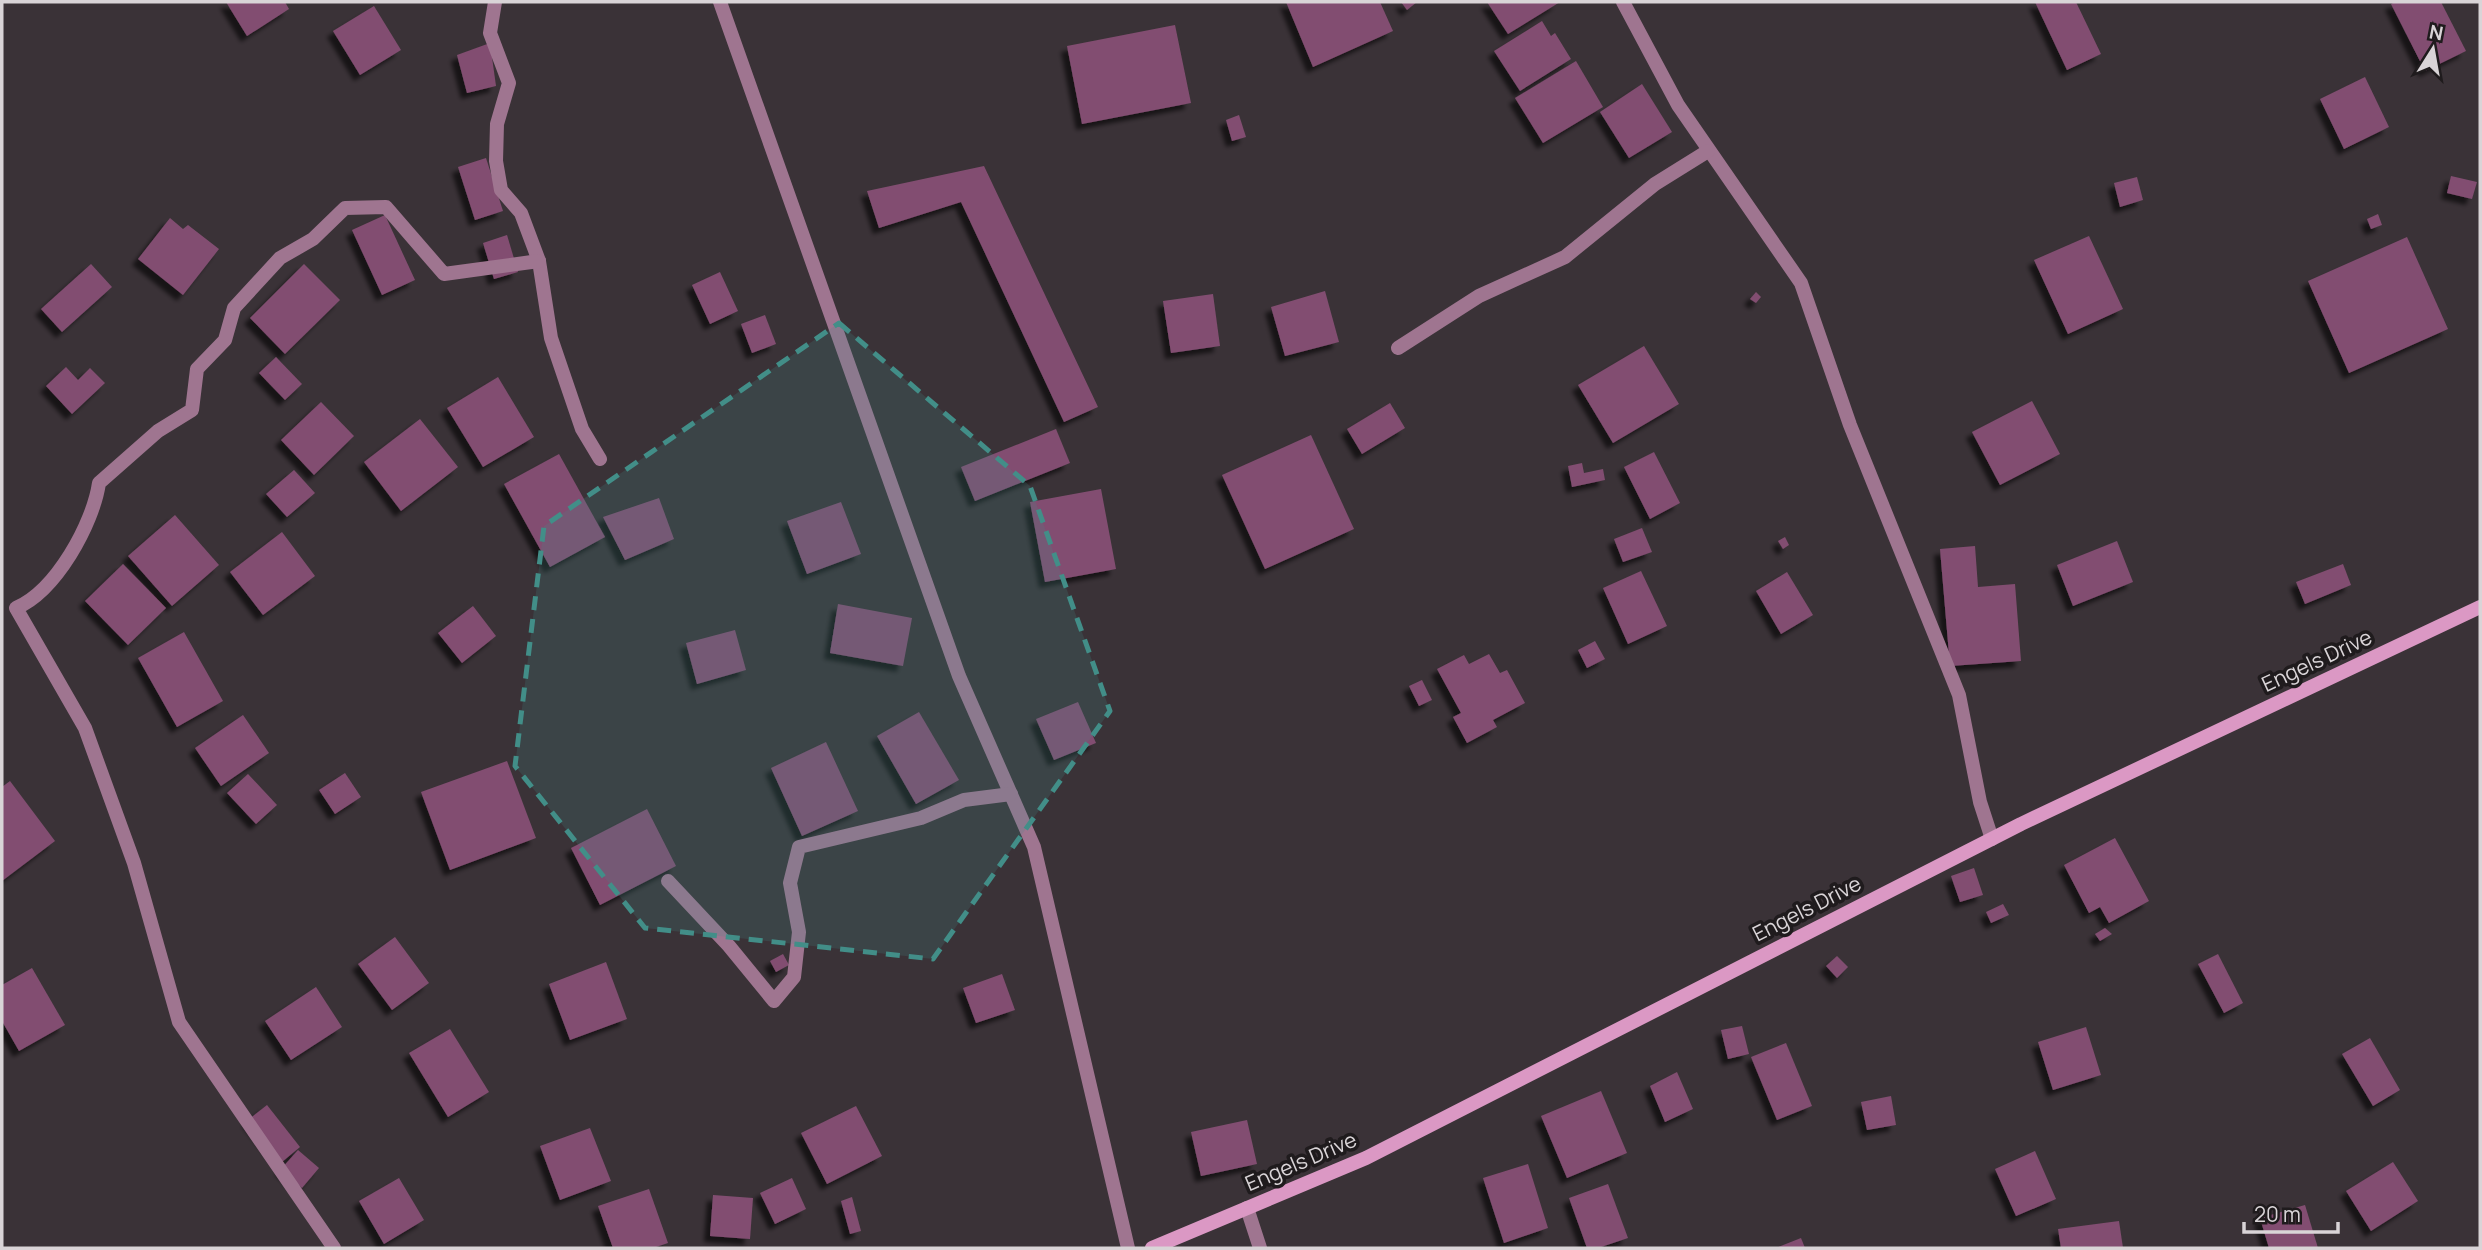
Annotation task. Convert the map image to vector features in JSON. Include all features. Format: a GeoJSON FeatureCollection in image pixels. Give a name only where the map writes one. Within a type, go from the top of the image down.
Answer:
{"type":"FeatureCollection","features":[{"type":"Feature","properties":{"kind":"street"},"geometry":{"type":"LineString","coordinates":[[495,2],[490,33],[509,83],[497,124],[496,161],[501,190],[521,213],[539,261],[551,338],[582,429],[600,459]]}},
{"type":"Feature","properties":{"kind":"street"},"geometry":{"type":"LineString","coordinates":[[720,2],[959,676],[1034,847],[1128,1248]]}},
{"type":"Feature","properties":{"kind":"street"},"geometry":{"type":"LineString","coordinates":[[1623,2],[1678,105],[1707,151],[1801,283],[1850,425],[1959,695],[1980,802],[1992,839]]}},
{"type":"Feature","properties":{"kind":"street"},"geometry":{"type":"LineString","coordinates":[[1398,348],[1479,296],[1564,257],[1655,184],[1707,151]]}},
{"type":"Feature","properties":{"kind":"street"},"geometry":{"type":"LineString","coordinates":[[334,1248],[179,1022],[134,863],[85,728],[16,608],[45,586],[74,549],[96,507],[99,483],[158,431],[192,410],[197,369],[225,340],[233,308],[280,258],[313,239],[345,208],[386,207],[444,274],[539,261]]}},
{"type":"Feature","properties":{"kind":"street","name":"Engels Drive"},"geometry":{"type":"LineString","coordinates":[[1152,1248],[1366,1157],[1992,839],[2480,607]]}},
{"type":"Feature","properties":{"kind":"street"},"geometry":{"type":"LineString","coordinates":[[668,881],[729,946],[774,1001],[794,977],[799,932],[790,883],[799,847],[921,818],[964,800],[1011,794]]}},
{"type":"Feature","properties":{"kind":"street"},"geometry":{"type":"LineString","coordinates":[[1247,1208],[1260,1248]]}},
{"type":"Feature","properties":{"kind":"highlighted area"},"geometry":{"type":"Polygon","coordinates":[[[839,323],[1030,486],[1110,711],[933,959],[645,928],[515,766],[544,526],[839,323]]]}},
{"type":"Feature","properties":{"kind":"building"},"geometry":{"type":"Polygon","coordinates":[[[226,2],[285,2],[289,9],[247,36],[226,2]]]}},
{"type":"Feature","properties":{"kind":"building"},"geometry":{"type":"Polygon","coordinates":[[[1286,2],[1380,2],[1393,31],[1313,67],[1286,2]]]}},
{"type":"Feature","properties":{"kind":"building"},"geometry":{"type":"Polygon","coordinates":[[[1401,2],[1417,2],[1407,10],[1401,2]]]}},
{"type":"Feature","properties":{"kind":"building"},"geometry":{"type":"Polygon","coordinates":[[[1487,2],[1560,2],[1508,34],[1487,2]]]}},
{"type":"Feature","properties":{"kind":"building"},"geometry":{"type":"Polygon","coordinates":[[[2035,2],[2076,2],[2101,54],[2067,70],[2035,2]]]}},
{"type":"Feature","properties":{"kind":"building"},"geometry":{"type":"Polygon","coordinates":[[[2441,2],[2466,51],[2425,71],[2391,4],[2441,2]]]}},
{"type":"Feature","properties":{"kind":"building"},"geometry":{"type":"Polygon","coordinates":[[[374,6],[401,50],[360,75],[333,31],[374,6]]]}},
{"type":"Feature","properties":{"kind":"building"},"geometry":{"type":"Polygon","coordinates":[[[1542,21],[1551,36],[1555,33],[1571,59],[1520,91],[1494,51],[1542,21]]]}},
{"type":"Feature","properties":{"kind":"building"},"geometry":{"type":"Polygon","coordinates":[[[1175,25],[1191,103],[1082,124],[1067,46],[1175,25]]]}},
{"type":"Feature","properties":{"kind":"building"},"geometry":{"type":"Polygon","coordinates":[[[490,43],[496,86],[467,93],[457,55],[490,43]]]}},
{"type":"Feature","properties":{"kind":"building"},"geometry":{"type":"Polygon","coordinates":[[[1576,61],[1603,107],[1543,143],[1515,98],[1576,61]]]}},
{"type":"Feature","properties":{"kind":"building"},"geometry":{"type":"Polygon","coordinates":[[[2365,77],[2389,127],[2344,149],[2320,99],[2365,77]]]}},
{"type":"Feature","properties":{"kind":"building"},"geometry":{"type":"Polygon","coordinates":[[[1642,84],[1672,132],[1629,158],[1600,112],[1642,84]]]}},
{"type":"Feature","properties":{"kind":"building"},"geometry":{"type":"Polygon","coordinates":[[[1239,115],[1246,137],[1232,141],[1226,120],[1239,115]]]}},
{"type":"Feature","properties":{"kind":"building"},"geometry":{"type":"Polygon","coordinates":[[[486,158],[503,211],[475,220],[458,167],[486,158]]]}},
{"type":"Feature","properties":{"kind":"building"},"geometry":{"type":"Polygon","coordinates":[[[984,166],[1098,407],[1064,422],[961,202],[879,228],[867,191],[984,166]]]}},
{"type":"Feature","properties":{"kind":"building"},"geometry":{"type":"Polygon","coordinates":[[[2451,176],[2477,182],[2472,199],[2447,193],[2451,176]]]}},
{"type":"Feature","properties":{"kind":"building"},"geometry":{"type":"Polygon","coordinates":[[[2137,177],[2143,200],[2120,207],[2114,183],[2137,177]]]}},
{"type":"Feature","properties":{"kind":"building"},"geometry":{"type":"Polygon","coordinates":[[[2378,214],[2382,225],[2371,229],[2367,219],[2378,214]]]}},
{"type":"Feature","properties":{"kind":"building"},"geometry":{"type":"Polygon","coordinates":[[[385,215],[415,280],[382,295],[352,230],[385,215]]]}},
{"type":"Feature","properties":{"kind":"building"},"geometry":{"type":"Polygon","coordinates":[[[170,218],[183,229],[188,225],[219,249],[183,295],[138,259],[170,218]]]}},
{"type":"Feature","properties":{"kind":"building"},"geometry":{"type":"Polygon","coordinates":[[[507,235],[518,272],[494,279],[483,243],[507,235]]]}},
{"type":"Feature","properties":{"kind":"building"},"geometry":{"type":"Polygon","coordinates":[[[2089,236],[2123,309],[2068,334],[2034,260],[2089,236]]]}},
{"type":"Feature","properties":{"kind":"building"},"geometry":{"type":"Polygon","coordinates":[[[2407,237],[2448,329],[2349,373],[2308,281],[2407,237]]]}},
{"type":"Feature","properties":{"kind":"building"},"geometry":{"type":"Polygon","coordinates":[[[91,264],[112,287],[62,332],[41,309],[91,264]]]}},
{"type":"Feature","properties":{"kind":"building"},"geometry":{"type":"Polygon","coordinates":[[[304,264],[340,300],[285,354],[250,318],[304,264]]]}},
{"type":"Feature","properties":{"kind":"building"},"geometry":{"type":"Polygon","coordinates":[[[720,272],[738,311],[710,324],[692,285],[720,272]]]}},
{"type":"Feature","properties":{"kind":"building"},"geometry":{"type":"Polygon","coordinates":[[[1325,291],[1339,342],[1285,356],[1271,307],[1325,291]]]}},
{"type":"Feature","properties":{"kind":"building"},"geometry":{"type":"Polygon","coordinates":[[[1756,292],[1761,297],[1756,303],[1750,299],[1756,292]]]}},
{"type":"Feature","properties":{"kind":"building"},"geometry":{"type":"Polygon","coordinates":[[[1213,294],[1220,346],[1171,353],[1163,301],[1213,294]]]}},
{"type":"Feature","properties":{"kind":"building"},"geometry":{"type":"Polygon","coordinates":[[[765,315],[776,344],[752,353],[741,324],[765,315]]]}},
{"type":"Feature","properties":{"kind":"building"},"geometry":{"type":"Polygon","coordinates":[[[1644,346],[1679,404],[1613,443],[1578,385],[1644,346]]]}},
{"type":"Feature","properties":{"kind":"building"},"geometry":{"type":"Polygon","coordinates":[[[276,357],[302,384],[285,400],[259,373],[276,357]]]}},
{"type":"Feature","properties":{"kind":"building"},"geometry":{"type":"Polygon","coordinates":[[[66,367],[78,380],[90,368],[105,383],[72,414],[46,386],[66,367]]]}},
{"type":"Feature","properties":{"kind":"building"},"geometry":{"type":"Polygon","coordinates":[[[498,377],[534,437],[483,467],[447,408],[498,377]]]}},
{"type":"Feature","properties":{"kind":"building"},"geometry":{"type":"Polygon","coordinates":[[[2032,401],[2060,454],[2000,485],[1972,432],[2032,401]]]}},
{"type":"Feature","properties":{"kind":"building"},"geometry":{"type":"Polygon","coordinates":[[[321,402],[354,436],[314,475],[281,440],[321,402]]]}},
{"type":"Feature","properties":{"kind":"building"},"geometry":{"type":"Polygon","coordinates":[[[1390,403],[1405,428],[1362,454],[1347,429],[1390,403]]]}},
{"type":"Feature","properties":{"kind":"building"},"geometry":{"type":"Polygon","coordinates":[[[420,419],[458,467],[401,511],[364,462],[420,419]]]}},
{"type":"Feature","properties":{"kind":"building"},"geometry":{"type":"Polygon","coordinates":[[[1056,429],[1070,463],[975,501],[961,467],[1056,429]]]}},
{"type":"Feature","properties":{"kind":"building"},"geometry":{"type":"Polygon","coordinates":[[[1311,435],[1354,529],[1265,569],[1222,475],[1311,435]]]}},
{"type":"Feature","properties":{"kind":"building"},"geometry":{"type":"Polygon","coordinates":[[[1654,452],[1680,503],[1650,519],[1624,467],[1654,452]]]}},
{"type":"Feature","properties":{"kind":"building"},"geometry":{"type":"Polygon","coordinates":[[[559,454],[605,537],[550,567],[504,484],[559,454]]]}},
{"type":"Feature","properties":{"kind":"building"},"geometry":{"type":"Polygon","coordinates":[[[1582,463],[1584,473],[1603,469],[1605,480],[1572,487],[1568,466],[1582,463]]]}},
{"type":"Feature","properties":{"kind":"building"},"geometry":{"type":"Polygon","coordinates":[[[294,470],[315,493],[287,517],[266,494],[294,470]]]}},
{"type":"Feature","properties":{"kind":"building"},"geometry":{"type":"Polygon","coordinates":[[[1101,489],[1116,569],[1045,582],[1030,502],[1101,489]]]}},
{"type":"Feature","properties":{"kind":"building"},"geometry":{"type":"Polygon","coordinates":[[[659,498],[674,539],[625,560],[603,517],[659,498]]]}},
{"type":"Feature","properties":{"kind":"building"},"geometry":{"type":"Polygon","coordinates":[[[841,502],[861,554],[807,574],[787,521],[841,502]]]}},
{"type":"Feature","properties":{"kind":"building"},"geometry":{"type":"Polygon","coordinates":[[[175,515],[219,565],[172,606],[128,556],[175,515]]]}},
{"type":"Feature","properties":{"kind":"building"},"geometry":{"type":"Polygon","coordinates":[[[1642,528],[1652,552],[1623,562],[1614,539],[1642,528]]]}},
{"type":"Feature","properties":{"kind":"building"},"geometry":{"type":"Polygon","coordinates":[[[282,532],[315,576],[263,615],[230,572],[282,532]]]}},
{"type":"Feature","properties":{"kind":"building"},"geometry":{"type":"Polygon","coordinates":[[[1785,537],[1789,545],[1783,549],[1778,541],[1785,537]]]}},
{"type":"Feature","properties":{"kind":"building"},"geometry":{"type":"Polygon","coordinates":[[[2117,541],[2133,582],[2073,606],[2057,565],[2117,541]]]}},
{"type":"Feature","properties":{"kind":"building"},"geometry":{"type":"Polygon","coordinates":[[[1975,546],[1978,587],[2015,584],[2021,661],[1950,666],[1940,549],[1975,546]]]}},
{"type":"Feature","properties":{"kind":"building"},"geometry":{"type":"Polygon","coordinates":[[[123,564],[166,608],[128,645],[85,601],[123,564]]]}},
{"type":"Feature","properties":{"kind":"building"},"geometry":{"type":"Polygon","coordinates":[[[2343,564],[2351,585],[2305,604],[2296,582],[2343,564]]]}},
{"type":"Feature","properties":{"kind":"building"},"geometry":{"type":"Polygon","coordinates":[[[1641,571],[1667,626],[1628,644],[1603,588],[1641,571]]]}},
{"type":"Feature","properties":{"kind":"building"},"geometry":{"type":"Polygon","coordinates":[[[1787,572],[1813,615],[1781,634],[1756,591],[1787,572]]]}},
{"type":"Feature","properties":{"kind":"building"},"geometry":{"type":"Polygon","coordinates":[[[838,604],[912,618],[903,666],[830,653],[838,604]]]}},
{"type":"Feature","properties":{"kind":"building"},"geometry":{"type":"Polygon","coordinates":[[[473,606],[496,636],[462,663],[438,633],[473,606]]]}},
{"type":"Feature","properties":{"kind":"building"},"geometry":{"type":"Polygon","coordinates":[[[735,630],[746,670],[697,684],[686,643],[735,630]]]}},
{"type":"Feature","properties":{"kind":"building"},"geometry":{"type":"Polygon","coordinates":[[[184,632],[223,701],[177,727],[138,658],[184,632]]]}},
{"type":"Feature","properties":{"kind":"building"},"geometry":{"type":"Polygon","coordinates":[[[1595,641],[1605,659],[1587,668],[1578,650],[1595,641]]]}},
{"type":"Feature","properties":{"kind":"building"},"geometry":{"type":"Polygon","coordinates":[[[1489,654],[1500,673],[1507,670],[1525,703],[1493,720],[1497,727],[1467,743],[1453,717],[1461,713],[1437,669],[1464,655],[1469,664],[1489,654]]]}},
{"type":"Feature","properties":{"kind":"building"},"geometry":{"type":"Polygon","coordinates":[[[1422,680],[1432,700],[1419,706],[1409,686],[1422,680]]]}},
{"type":"Feature","properties":{"kind":"building"},"geometry":{"type":"Polygon","coordinates":[[[1078,702],[1096,743],[1054,760],[1036,719],[1078,702]]]}},
{"type":"Feature","properties":{"kind":"building"},"geometry":{"type":"Polygon","coordinates":[[[919,712],[959,780],[916,804],[877,736],[919,712]]]}},
{"type":"Feature","properties":{"kind":"building"},"geometry":{"type":"Polygon","coordinates":[[[243,715],[269,753],[221,786],[195,748],[243,715]]]}},
{"type":"Feature","properties":{"kind":"building"},"geometry":{"type":"Polygon","coordinates":[[[826,742],[858,811],[802,836],[771,768],[826,742]]]}},
{"type":"Feature","properties":{"kind":"building"},"geometry":{"type":"Polygon","coordinates":[[[507,761],[536,838],[450,870],[421,792],[507,761]]]}},
{"type":"Feature","properties":{"kind":"building"},"geometry":{"type":"Polygon","coordinates":[[[345,773],[361,797],[335,814],[319,790],[345,773]]]}},
{"type":"Feature","properties":{"kind":"building"},"geometry":{"type":"Polygon","coordinates":[[[248,774],[277,805],[256,824],[227,793],[248,774]]]}},
{"type":"Feature","properties":{"kind":"building"},"geometry":{"type":"Polygon","coordinates":[[[10,781],[55,841],[2,881],[2,787],[10,781]]]}},
{"type":"Feature","properties":{"kind":"building"},"geometry":{"type":"Polygon","coordinates":[[[647,809],[676,866],[600,905],[571,848],[647,809]]]}},
{"type":"Feature","properties":{"kind":"building"},"geometry":{"type":"Polygon","coordinates":[[[2115,838],[2149,901],[2109,923],[2100,907],[2089,913],[2064,865],[2115,838]]]}},
{"type":"Feature","properties":{"kind":"building"},"geometry":{"type":"Polygon","coordinates":[[[1974,868],[1983,895],[1960,902],[1951,876],[1974,868]]]}},
{"type":"Feature","properties":{"kind":"building"},"geometry":{"type":"Polygon","coordinates":[[[2003,904],[2009,915],[1991,923],[1986,912],[2003,904]]]}},
{"type":"Feature","properties":{"kind":"building"},"geometry":{"type":"Polygon","coordinates":[[[2105,928],[2112,934],[2100,941],[2095,934],[2105,928]]]}},
{"type":"Feature","properties":{"kind":"building"},"geometry":{"type":"Polygon","coordinates":[[[395,937],[429,983],[392,1010],[358,964],[395,937]]]}},
{"type":"Feature","properties":{"kind":"building"},"geometry":{"type":"Polygon","coordinates":[[[783,954],[789,965],[776,972],[770,961],[783,954]]]}},
{"type":"Feature","properties":{"kind":"building"},"geometry":{"type":"Polygon","coordinates":[[[2218,954],[2243,1003],[2224,1013],[2198,964],[2218,954]]]}},
{"type":"Feature","properties":{"kind":"building"},"geometry":{"type":"Polygon","coordinates":[[[1837,956],[1848,967],[1837,978],[1826,966],[1837,956]]]}},
{"type":"Feature","properties":{"kind":"building"},"geometry":{"type":"Polygon","coordinates":[[[606,962],[627,1019],[570,1040],[549,984],[606,962]]]}},
{"type":"Feature","properties":{"kind":"building"},"geometry":{"type":"Polygon","coordinates":[[[32,968],[65,1025],[19,1051],[2,1021],[2,985],[32,968]]]}},
{"type":"Feature","properties":{"kind":"building"},"geometry":{"type":"Polygon","coordinates":[[[1002,974],[1015,1010],[976,1023],[963,988],[1002,974]]]}},
{"type":"Feature","properties":{"kind":"building"},"geometry":{"type":"Polygon","coordinates":[[[316,987],[342,1027],[291,1060],[265,1021],[316,987]]]}},
{"type":"Feature","properties":{"kind":"building"},"geometry":{"type":"Polygon","coordinates":[[[1742,1026],[1749,1054],[1728,1059],[1721,1030],[1742,1026]]]}},
{"type":"Feature","properties":{"kind":"building"},"geometry":{"type":"Polygon","coordinates":[[[2086,1027],[2101,1075],[2053,1090],[2038,1042],[2086,1027]]]}},
{"type":"Feature","properties":{"kind":"building"},"geometry":{"type":"Polygon","coordinates":[[[450,1029],[489,1092],[448,1117],[409,1053],[450,1029]]]}},
{"type":"Feature","properties":{"kind":"building"},"geometry":{"type":"Polygon","coordinates":[[[2370,1038],[2400,1090],[2373,1106],[2342,1054],[2370,1038]]]}},
{"type":"Feature","properties":{"kind":"building"},"geometry":{"type":"Polygon","coordinates":[[[1786,1043],[1812,1106],[1777,1120],[1751,1057],[1786,1043]]]}},
{"type":"Feature","properties":{"kind":"building"},"geometry":{"type":"Polygon","coordinates":[[[1677,1072],[1693,1109],[1665,1122],[1650,1086],[1677,1072]]]}},
{"type":"Feature","properties":{"kind":"building"},"geometry":{"type":"Polygon","coordinates":[[[1601,1091],[1627,1153],[1567,1178],[1541,1116],[1601,1091]]]}},
{"type":"Feature","properties":{"kind":"building"},"geometry":{"type":"Polygon","coordinates":[[[1891,1096],[1896,1125],[1867,1130],[1861,1102],[1891,1096]]]}},
{"type":"Feature","properties":{"kind":"building"},"geometry":{"type":"Polygon","coordinates":[[[267,1105],[300,1147],[282,1162],[248,1120],[267,1105]]]}},
{"type":"Feature","properties":{"kind":"building"},"geometry":{"type":"Polygon","coordinates":[[[856,1106],[882,1156],[827,1184],[801,1133],[856,1106]]]}},
{"type":"Feature","properties":{"kind":"building"},"geometry":{"type":"Polygon","coordinates":[[[1247,1120],[1257,1164],[1201,1176],[1191,1132],[1247,1120]]]}},
{"type":"Feature","properties":{"kind":"building"},"geometry":{"type":"Polygon","coordinates":[[[590,1128],[611,1181],[560,1200],[540,1146],[590,1128]]]}},
{"type":"Feature","properties":{"kind":"building"},"geometry":{"type":"Polygon","coordinates":[[[298,1150],[319,1168],[302,1188],[281,1169],[298,1150]]]}},
{"type":"Feature","properties":{"kind":"building"},"geometry":{"type":"Polygon","coordinates":[[[2035,1151],[2056,1199],[2016,1216],[1995,1169],[2035,1151]]]}},
{"type":"Feature","properties":{"kind":"building"},"geometry":{"type":"Polygon","coordinates":[[[2393,1162],[2418,1201],[2371,1231],[2346,1191],[2393,1162]]]}},
{"type":"Feature","properties":{"kind":"building"},"geometry":{"type":"Polygon","coordinates":[[[1528,1164],[1548,1228],[1504,1243],[1483,1178],[1528,1164]]]}},
{"type":"Feature","properties":{"kind":"building"},"geometry":{"type":"Polygon","coordinates":[[[399,1178],[424,1220],[384,1244],[359,1201],[399,1178]]]}},
{"type":"Feature","properties":{"kind":"building"},"geometry":{"type":"Polygon","coordinates":[[[792,1178],[806,1209],[775,1224],[760,1193],[792,1178]]]}},
{"type":"Feature","properties":{"kind":"building"},"geometry":{"type":"Polygon","coordinates":[[[1608,1184],[1628,1238],[1598,1248],[1587,1248],[1569,1198],[1608,1184]]]}},
{"type":"Feature","properties":{"kind":"building"},"geometry":{"type":"Polygon","coordinates":[[[649,1189],[668,1243],[653,1248],[613,1248],[598,1206],[649,1189]]]}},
{"type":"Feature","properties":{"kind":"building"},"geometry":{"type":"Polygon","coordinates":[[[713,1195],[753,1198],[750,1239],[710,1236],[713,1195]]]}},
{"type":"Feature","properties":{"kind":"building"},"geometry":{"type":"Polygon","coordinates":[[[852,1197],[861,1231],[850,1234],[841,1201],[852,1197]]]}},
{"type":"Feature","properties":{"kind":"building"},"geometry":{"type":"Polygon","coordinates":[[[2305,1205],[2318,1248],[2269,1248],[2260,1218],[2305,1205]]]}},
{"type":"Feature","properties":{"kind":"building"},"geometry":{"type":"Polygon","coordinates":[[[2119,1221],[2123,1248],[2061,1248],[2058,1229],[2119,1221]]]}},
{"type":"Feature","properties":{"kind":"building"},"geometry":{"type":"Polygon","coordinates":[[[1801,1238],[1805,1248],[1776,1248],[1801,1238]]]}}]}
